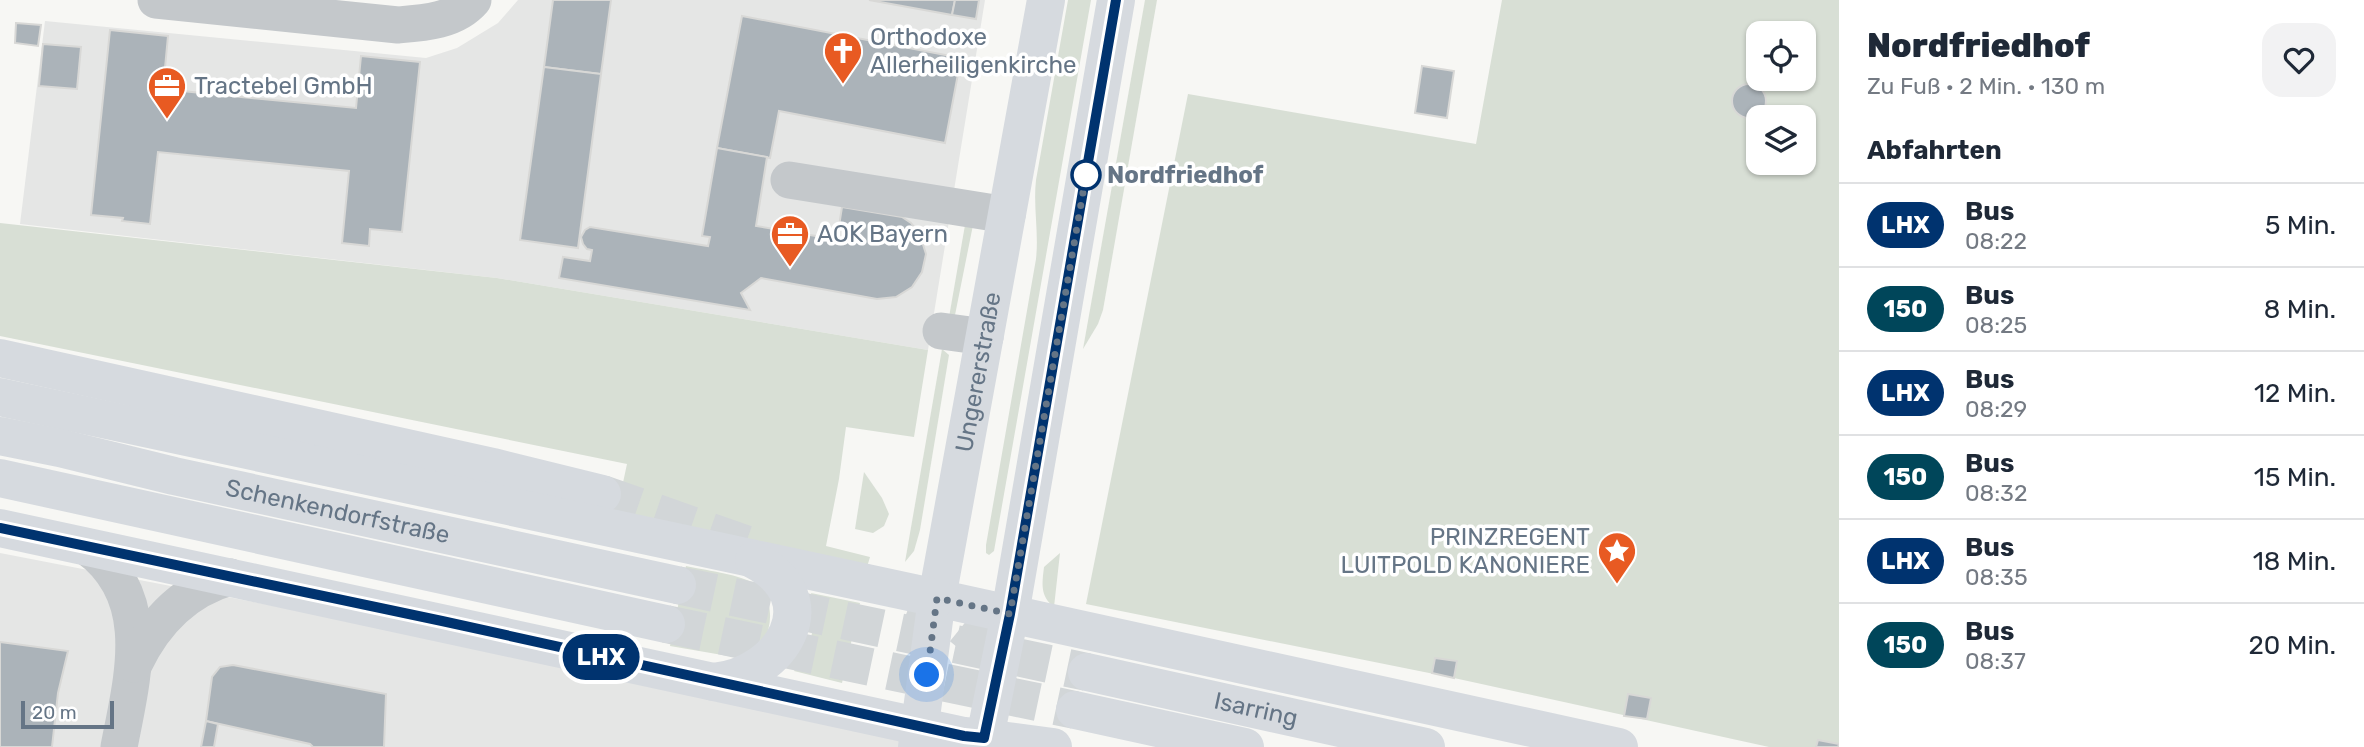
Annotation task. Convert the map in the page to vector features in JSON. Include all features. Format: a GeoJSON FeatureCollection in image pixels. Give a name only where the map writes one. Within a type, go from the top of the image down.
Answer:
{"type":"FeatureCollection","features":[{"type":"Feature","properties":{"kind":"main road","name":"Ungererstraße"},"geometry":{"type":"LineString","coordinates":[[918,736],[937,598],[1046,0]]}},
{"type":"Feature","properties":{"kind":"main road"},"geometry":{"type":"LineString","coordinates":[[984,742],[1010,614],[1116,0]]}},
{"type":"Feature","properties":{"kind":"main road"},"geometry":{"type":"LineString","coordinates":[[0,358],[493,467],[602,494]]}},
{"type":"Feature","properties":{"kind":"main road"},"geometry":{"type":"LineString","coordinates":[[0,397],[1619,747]]}},
{"type":"Feature","properties":{"kind":"main road","name":"Schenkendorfstraße"},"geometry":{"type":"LineString","coordinates":[[0,436],[677,585]]}},
{"type":"Feature","properties":{"kind":"main road","name":"Schenkendorfstraße"},"geometry":{"type":"LineString","coordinates":[[0,478],[666,624]]}},
{"type":"Feature","properties":{"kind":"main road"},"geometry":{"type":"LineString","coordinates":[[0,528],[714,682],[918,736],[1053,747]]}},
{"type":"Feature","properties":{"kind":"main road"},"geometry":{"type":"LineString","coordinates":[[714,682],[734,677],[764,662],[788,636],[792,617],[790,599],[773,575],[754,560]]}},
{"type":"Feature","properties":{"kind":"main road","name":"Isarring"},"geometry":{"type":"LineString","coordinates":[[1087,672],[1426,747]]}},
{"type":"Feature","properties":{"kind":"main road","name":"Isarring"},"geometry":{"type":"LineString","coordinates":[[1075,710],[1245,747]]}},
{"type":"Feature","properties":{"kind":"street"},"geometry":{"type":"LineString","coordinates":[[156,0],[398,25],[434,22],[467,7],[473,0]]}},
{"type":"Feature","properties":{"kind":"street"},"geometry":{"type":"LineString","coordinates":[[789,180],[1007,215]]}},
{"type":"Feature","properties":{"kind":"street"},"geometry":{"type":"LineString","coordinates":[[941,331],[985,337]]}},
{"type":"Feature","properties":{"kind":"street"},"geometry":{"type":"LineString","coordinates":[[87,547],[106,563],[122,589],[134,628],[134,664],[119,747]]}},
{"type":"Feature","properties":{"kind":"street"},"geometry":{"type":"LineString","coordinates":[[134,664],[151,632],[181,601],[204,586],[230,577]]}},
{"type":"Feature","properties":{"kind":"shaded area"},"geometry":{"type":"Polygon","coordinates":[[[518,0],[985,0],[928,350],[497,278],[20,224],[45,21],[426,58],[457,48],[498,23],[518,0]]]}},
{"type":"Feature","properties":{"kind":"shaded area"},"geometry":{"type":"Polygon","coordinates":[[[1068,0],[1091,0],[994,551],[989,555],[986,553],[986,545],[1036,259],[1036,180],[1068,0]]]}},
{"type":"Feature","properties":{"kind":"shaded area"},"geometry":{"type":"Polygon","coordinates":[[[1145,0],[1157,0],[1103,310],[1083,349],[1145,0]]]}},
{"type":"Feature","properties":{"kind":"shaded area","name":"Nordfriedhof"},"geometry":{"type":"Polygon","coordinates":[[[1502,0],[1839,0],[1839,747],[1769,747],[1454,678],[1086,604],[1188,94],[1476,144],[1502,0]]]}},
{"type":"Feature","properties":{"kind":"shaded area"},"geometry":{"type":"Polygon","coordinates":[[[0,223],[497,278],[928,350],[914,437],[846,427],[826,546],[870,557],[867,567],[616,515],[627,464],[0,336],[0,223]]]}},
{"type":"Feature","properties":{"kind":"shaded area"},"geometry":{"type":"Polygon","coordinates":[[[965,225],[973,225],[954,320],[948,323],[965,225]]]}},
{"type":"Feature","properties":{"kind":"shaded area"},"geometry":{"type":"Polygon","coordinates":[[[942,349],[949,355],[920,530],[914,551],[905,562],[942,349]]]}},
{"type":"Feature","properties":{"kind":"shaded area"},"geometry":{"type":"Polygon","coordinates":[[[864,472],[882,498],[889,514],[884,526],[873,533],[855,529],[864,472]]]}},
{"type":"Feature","properties":{"kind":"shaded area"},"geometry":{"type":"Polygon","coordinates":[[[0,553],[957,738],[955,747],[0,747],[0,553]]]}},
{"type":"Feature","properties":{"kind":"shaded area"},"geometry":{"type":"Polygon","coordinates":[[[1060,553],[1054,607],[1044,594],[1043,573],[1044,567],[1060,553]]]}},
{"type":"Feature","properties":{"kind":"shaded area"},"geometry":{"type":"Polygon","coordinates":[[[686,566],[737,577],[758,587],[764,593],[770,617],[764,641],[734,657],[670,646],[686,566]]]}},
{"type":"Feature","properties":{"kind":"shaded area"},"geometry":{"type":"Polygon","coordinates":[[[811,593],[860,603],[842,683],[794,671],[805,654],[812,634],[814,603],[811,593]]]}},
{"type":"Feature","properties":{"kind":"building"},"geometry":{"type":"Polygon","coordinates":[[[553,0],[611,0],[601,74],[544,67],[553,0]]]}},
{"type":"Feature","properties":{"kind":"building"},"geometry":{"type":"Polygon","coordinates":[[[869,0],[955,0],[952,15],[869,0]]]}},
{"type":"Feature","properties":{"kind":"building"},"geometry":{"type":"Polygon","coordinates":[[[955,0],[979,0],[976,19],[952,15],[955,0]]]}},
{"type":"Feature","properties":{"kind":"building","name":"Orthodoxe Allerheiligenkirche"},"geometry":{"type":"Polygon","coordinates":[[[742,16],[961,58],[945,143],[779,111],[770,158],[717,148],[742,16]]]}},
{"type":"Feature","properties":{"kind":"building"},"geometry":{"type":"Polygon","coordinates":[[[16,23],[41,25],[38,46],[15,43],[16,23]]]}},
{"type":"Feature","properties":{"kind":"building"},"geometry":{"type":"Polygon","coordinates":[[[110,30],[168,36],[163,89],[356,108],[361,56],[420,62],[402,232],[370,229],[369,246],[342,243],[349,171],[158,152],[150,224],[91,215],[110,30]]]}},
{"type":"Feature","properties":{"kind":"building"},"geometry":{"type":"Polygon","coordinates":[[[43,44],[81,47],[77,89],[39,86],[43,44]]]}},
{"type":"Feature","properties":{"kind":"building"},"geometry":{"type":"Polygon","coordinates":[[[1422,66],[1454,71],[1447,118],[1415,113],[1422,66]]]}},
{"type":"Feature","properties":{"kind":"building"},"geometry":{"type":"Polygon","coordinates":[[[544,67],[601,74],[578,248],[520,240],[544,67]]]}},
{"type":"Feature","properties":{"kind":"building"},"geometry":{"type":"Polygon","coordinates":[[[1746,84],[1746,91],[1763,91],[1765,105],[1746,105],[1746,118],[1733,108],[1733,94],[1742,85],[1746,84]]]}},
{"type":"Feature","properties":{"kind":"building"},"geometry":{"type":"Polygon","coordinates":[[[717,148],[767,157],[756,226],[846,241],[848,228],[839,226],[842,207],[902,217],[911,223],[920,235],[926,254],[922,272],[912,287],[896,297],[877,299],[761,278],[741,293],[750,310],[559,278],[563,257],[590,261],[592,250],[587,249],[581,237],[590,227],[708,246],[710,237],[702,236],[717,148]]]}},
{"type":"Feature","properties":{"kind":"building"},"geometry":{"type":"Polygon","coordinates":[[[0,642],[68,651],[58,693],[52,747],[0,747],[0,642]]]}},
{"type":"Feature","properties":{"kind":"building"},"geometry":{"type":"Polygon","coordinates":[[[1435,658],[1457,661],[1454,678],[1432,673],[1435,658]]]}},
{"type":"Feature","properties":{"kind":"building"},"geometry":{"type":"Polygon","coordinates":[[[233,665],[386,694],[384,747],[313,747],[310,744],[206,721],[212,677],[220,667],[233,665]]]}},
{"type":"Feature","properties":{"kind":"building"},"geometry":{"type":"Polygon","coordinates":[[[1628,694],[1651,698],[1647,719],[1624,716],[1628,694]]]}},
{"type":"Feature","properties":{"kind":"building"},"geometry":{"type":"Polygon","coordinates":[[[206,721],[218,724],[214,747],[201,747],[206,721]]]}},
{"type":"Feature","properties":{"kind":"building"},"geometry":{"type":"Polygon","coordinates":[[[1818,740],[1839,744],[1838,747],[1816,747],[1818,740]]]}},
{"type":"Feature","properties":{"kind":"tunnel"},"geometry":{"type":"LineString","coordinates":[[602,494],[748,545]]}},
{"type":"Feature","properties":{"kind":"tunnel"},"geometry":{"type":"LineString","coordinates":[[677,585],[1087,672]]}},
{"type":"Feature","properties":{"kind":"tunnel"},"geometry":{"type":"LineString","coordinates":[[910,604],[955,621],[992,651]]}},
{"type":"Feature","properties":{"kind":"tunnel"},"geometry":{"type":"LineString","coordinates":[[666,624],[1075,710]]}},
{"type":"Feature","properties":{"kind":"bus line","name":"LHX"},"geometry":{"type":"LineString","coordinates":[[0,528],[442,621],[964,736],[984,738],[1010,614],[1116,0]]}},
{"type":"Feature","properties":{"kind":"place","name":"Orthodoxe Allerheiligenkirche"},"geometry":{"type":"Point","coordinates":[843,85]}},
{"type":"Feature","properties":{"kind":"place","name":"Tractebel GmbH"},"geometry":{"type":"Point","coordinates":[167,120]}},
{"type":"Feature","properties":{"kind":"place","name":"Nordfriedhof"},"geometry":{"type":"Point","coordinates":[1086,175]}},
{"type":"Feature","properties":{"kind":"place","name":"AOK Bayern"},"geometry":{"type":"Point","coordinates":[790,268]}},
{"type":"Feature","properties":{"kind":"place","name":"PRINZREGENT LUITPOLD KANONIERE"},"geometry":{"type":"Point","coordinates":[1617,585]}},
{"type":"Feature","properties":{"kind":"route"},"geometry":{"type":"LineString","coordinates":[[927,675],[937,598],[1010,614],[1086,175]]}}]}
